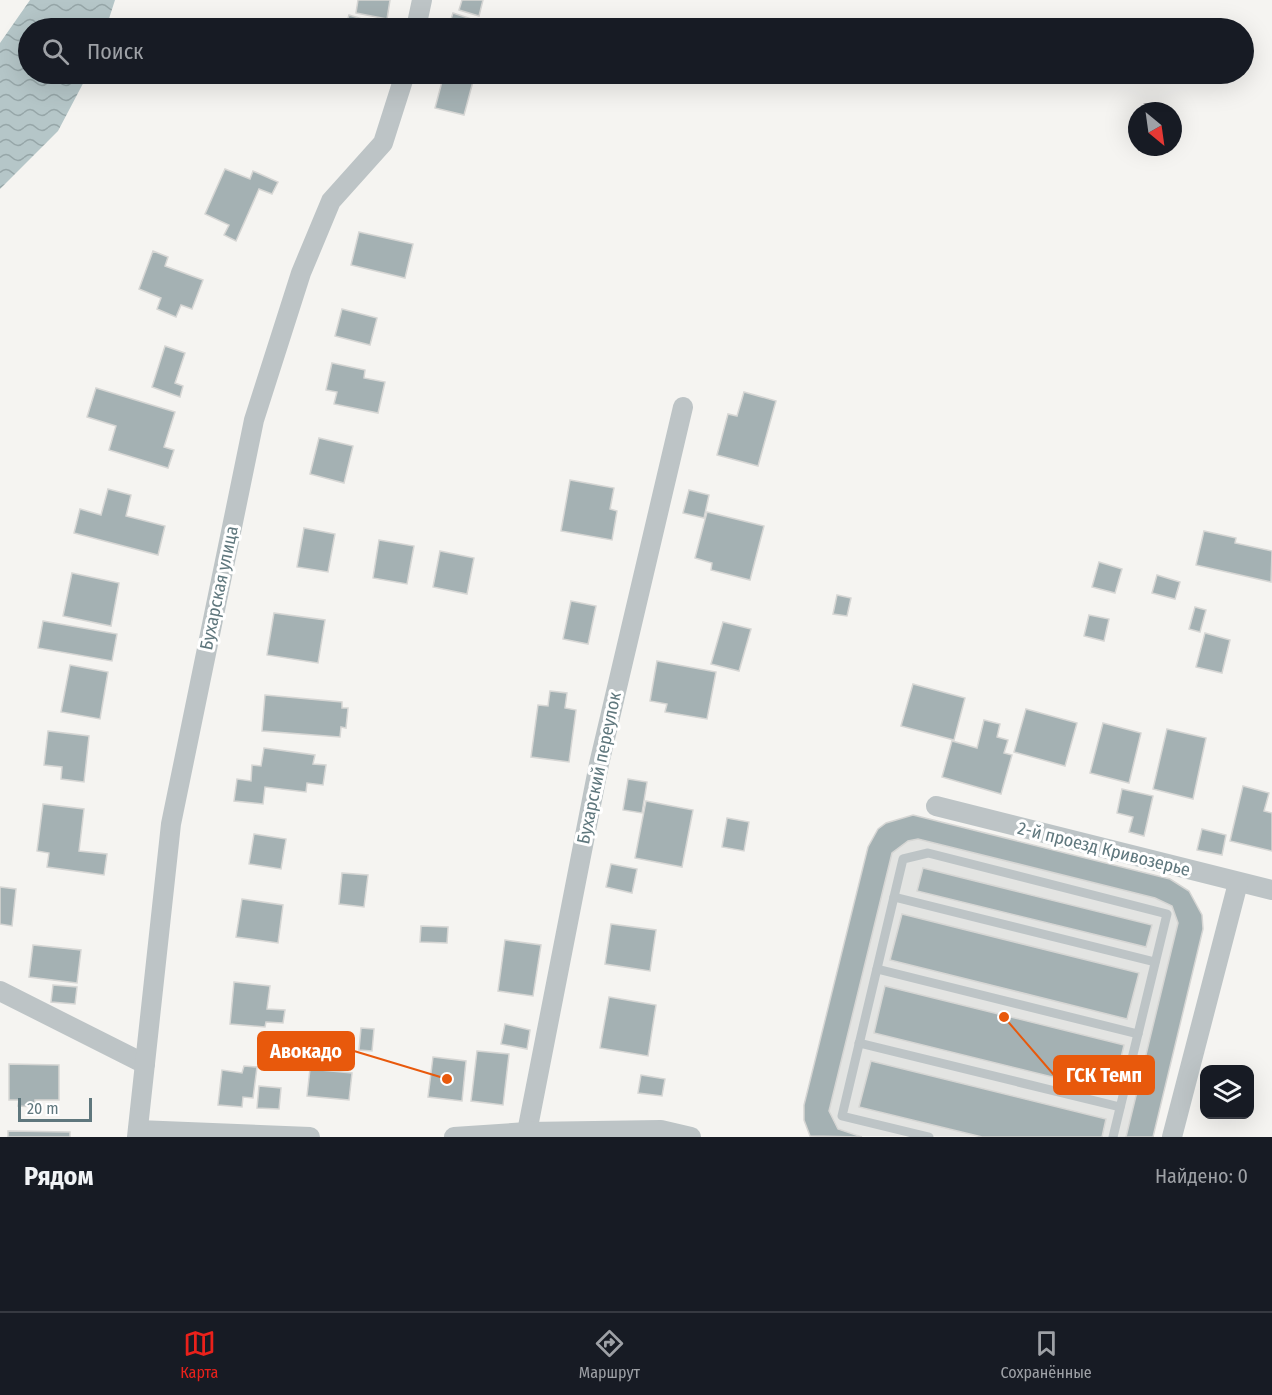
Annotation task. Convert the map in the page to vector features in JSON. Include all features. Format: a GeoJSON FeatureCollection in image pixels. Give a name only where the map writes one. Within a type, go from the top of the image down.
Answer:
{"type":"FeatureCollection","features":[{"type":"Feature","properties":{"kind":"street"},"geometry":{"type":"LineString","coordinates":[[418,18],[422,0]]}},
{"type":"Feature","properties":{"kind":"street","name":"Бухарская улица"},"geometry":{"type":"LineString","coordinates":[[138,1133],[171,824],[254,420],[301,273],[331,201],[383,143],[403,84]]}},
{"type":"Feature","properties":{"kind":"street","name":"Бухарский переулок"},"geometry":{"type":"LineString","coordinates":[[527,1132],[599,764],[683,407]]}},
{"type":"Feature","properties":{"kind":"street","name":"2-й проезд Кривозерье"},"geometry":{"type":"LineString","coordinates":[[936,806],[1272,890]]}},
{"type":"Feature","properties":{"kind":"street"},"geometry":{"type":"LineString","coordinates":[[1172,1137],[1238,883]]}},
{"type":"Feature","properties":{"kind":"street"},"geometry":{"type":"LineString","coordinates":[[0,991],[145,1064]]}},
{"type":"Feature","properties":{"kind":"street"},"geometry":{"type":"LineString","coordinates":[[454,1137],[527,1132],[661,1130],[691,1137]]}},
{"type":"Feature","properties":{"kind":"street"},"geometry":{"type":"LineString","coordinates":[[138,1133],[310,1137]]}},
{"type":"Feature","properties":{"kind":"lane"},"geometry":{"type":"LineString","coordinates":[[929,1137],[842,1116],[903,859],[928,853],[1167,914],[1113,1137]]}},
{"type":"Feature","properties":{"kind":"lane"},"geometry":{"type":"LineString","coordinates":[[894,897],[1155,962]]}},
{"type":"Feature","properties":{"kind":"lane"},"geometry":{"type":"LineString","coordinates":[[877,969],[1138,1034]]}},
{"type":"Feature","properties":{"kind":"lane"},"geometry":{"type":"LineString","coordinates":[[859,1043],[1120,1107]]}},
{"type":"Feature","properties":{"kind":"shaded area"},"geometry":{"type":"Polygon","coordinates":[[[913,815],[1170,879],[1189,891],[1202,915],[1153,1137],[810,1136],[804,1120],[804,1105],[868,847],[878,829],[886,823],[913,815]]]}},
{"type":"Feature","properties":{"kind":"water"},"geometry":{"type":"Polygon","coordinates":[[[30,0],[115,0],[109,18],[18,18],[18,84],[83,84],[58,131],[0,189],[0,43],[30,0]]]}},
{"type":"Feature","properties":{"kind":"building"},"geometry":{"type":"Polygon","coordinates":[[[358,0],[390,0],[387,18],[356,13],[358,0]]]}},
{"type":"Feature","properties":{"kind":"building"},"geometry":{"type":"Polygon","coordinates":[[[462,0],[483,0],[479,16],[459,10],[462,0]]]}},
{"type":"Feature","properties":{"kind":"building"},"geometry":{"type":"Polygon","coordinates":[[[453,13],[468,18],[451,18],[453,13]]]}},
{"type":"Feature","properties":{"kind":"building"},"geometry":{"type":"Polygon","coordinates":[[[441,84],[472,84],[464,115],[435,108],[441,84]]]}},
{"type":"Feature","properties":{"kind":"building"},"geometry":{"type":"Polygon","coordinates":[[[225,169],[250,179],[253,171],[278,182],[272,194],[259,189],[236,241],[224,235],[229,225],[205,214],[225,169]]]}},
{"type":"Feature","properties":{"kind":"building"},"geometry":{"type":"Polygon","coordinates":[[[359,232],[413,244],[405,278],[351,265],[359,232]]]}},
{"type":"Feature","properties":{"kind":"building"},"geometry":{"type":"Polygon","coordinates":[[[153,251],[168,257],[165,266],[203,280],[192,309],[181,305],[176,317],[157,309],[161,298],[139,289],[153,251]]]}},
{"type":"Feature","properties":{"kind":"building"},"geometry":{"type":"Polygon","coordinates":[[[342,309],[377,318],[370,345],[335,336],[342,309]]]}},
{"type":"Feature","properties":{"kind":"building"},"geometry":{"type":"Polygon","coordinates":[[[165,346],[185,353],[175,383],[183,386],[180,397],[152,387],[165,346]]]}},
{"type":"Feature","properties":{"kind":"building"},"geometry":{"type":"Polygon","coordinates":[[[332,363],[365,370],[364,378],[385,382],[378,413],[334,404],[337,392],[326,390],[332,363]]]}},
{"type":"Feature","properties":{"kind":"building"},"geometry":{"type":"Polygon","coordinates":[[[96,388],[175,412],[164,447],[174,450],[168,468],[109,450],[116,426],[87,417],[96,388]]]}},
{"type":"Feature","properties":{"kind":"building"},"geometry":{"type":"Polygon","coordinates":[[[744,392],[776,401],[758,466],[717,455],[728,414],[737,416],[744,392]]]}},
{"type":"Feature","properties":{"kind":"building"},"geometry":{"type":"Polygon","coordinates":[[[319,438],[353,446],[344,483],[310,474],[319,438]]]}},
{"type":"Feature","properties":{"kind":"building"},"geometry":{"type":"Polygon","coordinates":[[[570,480],[614,488],[610,509],[617,511],[612,540],[561,531],[570,480]]]}},
{"type":"Feature","properties":{"kind":"building"},"geometry":{"type":"Polygon","coordinates":[[[108,489],[131,495],[126,516],[165,526],[158,555],[74,533],[80,509],[101,515],[108,489]]]}},
{"type":"Feature","properties":{"kind":"building"},"geometry":{"type":"Polygon","coordinates":[[[689,490],[709,495],[704,518],[683,513],[689,490]]]}},
{"type":"Feature","properties":{"kind":"building"},"geometry":{"type":"Polygon","coordinates":[[[707,512],[764,526],[750,580],[711,570],[712,563],[695,558],[707,512]]]}},
{"type":"Feature","properties":{"kind":"building"},"geometry":{"type":"Polygon","coordinates":[[[304,528],[335,534],[328,572],[297,567],[304,528]]]}},
{"type":"Feature","properties":{"kind":"building"},"geometry":{"type":"Polygon","coordinates":[[[1204,531],[1236,538],[1235,543],[1272,551],[1271,582],[1196,565],[1204,531]]]}},
{"type":"Feature","properties":{"kind":"building"},"geometry":{"type":"Polygon","coordinates":[[[379,540],[414,546],[407,584],[373,578],[379,540]]]}},
{"type":"Feature","properties":{"kind":"building"},"geometry":{"type":"Polygon","coordinates":[[[440,551],[474,558],[467,594],[433,587],[440,551]]]}},
{"type":"Feature","properties":{"kind":"building"},"geometry":{"type":"Polygon","coordinates":[[[1099,562],[1122,569],[1115,593],[1092,587],[1099,562]]]}},
{"type":"Feature","properties":{"kind":"building"},"geometry":{"type":"Polygon","coordinates":[[[72,573],[119,583],[111,626],[63,616],[72,573]]]}},
{"type":"Feature","properties":{"kind":"building"},"geometry":{"type":"Polygon","coordinates":[[[1157,575],[1180,582],[1175,599],[1152,593],[1157,575]]]}},
{"type":"Feature","properties":{"kind":"building"},"geometry":{"type":"Polygon","coordinates":[[[837,595],[851,598],[847,616],[833,614],[837,595]]]}},
{"type":"Feature","properties":{"kind":"building"},"geometry":{"type":"Polygon","coordinates":[[[571,601],[596,606],[588,644],[563,639],[571,601]]]}},
{"type":"Feature","properties":{"kind":"building"},"geometry":{"type":"Polygon","coordinates":[[[1195,607],[1206,610],[1200,632],[1189,629],[1195,607]]]}},
{"type":"Feature","properties":{"kind":"building"},"geometry":{"type":"Polygon","coordinates":[[[274,613],[325,620],[318,663],[267,655],[274,613]]]}},
{"type":"Feature","properties":{"kind":"building"},"geometry":{"type":"Polygon","coordinates":[[[1089,615],[1109,619],[1104,641],[1084,636],[1089,615]]]}},
{"type":"Feature","properties":{"kind":"building"},"geometry":{"type":"Polygon","coordinates":[[[43,621],[117,634],[112,661],[38,648],[43,621]]]}},
{"type":"Feature","properties":{"kind":"building"},"geometry":{"type":"Polygon","coordinates":[[[723,622],[751,629],[739,671],[711,664],[723,622]]]}},
{"type":"Feature","properties":{"kind":"building"},"geometry":{"type":"Polygon","coordinates":[[[1205,633],[1230,640],[1222,673],[1196,667],[1205,633]]]}},
{"type":"Feature","properties":{"kind":"building"},"geometry":{"type":"Polygon","coordinates":[[[657,661],[716,672],[707,719],[665,712],[667,704],[650,701],[657,661]]]}},
{"type":"Feature","properties":{"kind":"building"},"geometry":{"type":"Polygon","coordinates":[[[70,665],[108,672],[100,719],[61,712],[70,665]]]}},
{"type":"Feature","properties":{"kind":"building"},"geometry":{"type":"Polygon","coordinates":[[[913,684],[965,698],[954,740],[901,726],[913,684]]]}},
{"type":"Feature","properties":{"kind":"building"},"geometry":{"type":"Polygon","coordinates":[[[550,691],[567,693],[565,708],[576,710],[569,762],[531,757],[538,705],[548,706],[550,691]]]}},
{"type":"Feature","properties":{"kind":"building"},"geometry":{"type":"Polygon","coordinates":[[[265,695],[342,702],[342,708],[348,708],[346,728],[341,727],[340,737],[262,731],[265,695]]]}},
{"type":"Feature","properties":{"kind":"building"},"geometry":{"type":"Polygon","coordinates":[[[1026,709],[1077,723],[1065,766],[1014,752],[1026,709]]]}},
{"type":"Feature","properties":{"kind":"building"},"geometry":{"type":"Polygon","coordinates":[[[984,720],[1000,724],[997,737],[1008,740],[1004,753],[1012,755],[1001,794],[942,777],[952,741],[977,748],[984,720]]]}},
{"type":"Feature","properties":{"kind":"building"},"geometry":{"type":"Polygon","coordinates":[[[1103,723],[1141,733],[1129,783],[1090,773],[1103,723]]]}},
{"type":"Feature","properties":{"kind":"building"},"geometry":{"type":"Polygon","coordinates":[[[1167,729],[1206,738],[1193,799],[1153,789],[1167,729]]]}},
{"type":"Feature","properties":{"kind":"building"},"geometry":{"type":"Polygon","coordinates":[[[48,731],[89,736],[84,782],[61,779],[62,767],[44,765],[48,731]]]}},
{"type":"Feature","properties":{"kind":"building"},"geometry":{"type":"Polygon","coordinates":[[[264,748],[315,755],[313,764],[326,765],[323,785],[307,783],[306,792],[265,787],[263,804],[234,801],[237,779],[251,781],[252,765],[261,766],[264,748]]]}},
{"type":"Feature","properties":{"kind":"building"},"geometry":{"type":"Polygon","coordinates":[[[628,779],[647,782],[642,813],[623,810],[628,779]]]}},
{"type":"Feature","properties":{"kind":"building"},"geometry":{"type":"Polygon","coordinates":[[[1243,786],[1269,793],[1264,811],[1272,813],[1272,851],[1230,841],[1243,786]]]}},
{"type":"Feature","properties":{"kind":"building"},"geometry":{"type":"Polygon","coordinates":[[[1122,789],[1153,796],[1144,836],[1129,832],[1133,817],[1117,813],[1122,789]]]}},
{"type":"Feature","properties":{"kind":"building"},"geometry":{"type":"Polygon","coordinates":[[[646,801],[693,810],[682,867],[635,858],[646,801]]]}},
{"type":"Feature","properties":{"kind":"building"},"geometry":{"type":"Polygon","coordinates":[[[43,804],[84,809],[79,851],[107,854],[104,875],[47,867],[49,853],[37,851],[43,804]]]}},
{"type":"Feature","properties":{"kind":"building"},"geometry":{"type":"Polygon","coordinates":[[[913,815],[1170,879],[1189,891],[1202,915],[1203,929],[1153,1137],[1126,1137],[1178,923],[1172,906],[1155,898],[918,839],[908,841],[892,853],[829,1111],[838,1129],[862,1137],[810,1136],[804,1120],[804,1105],[868,847],[878,829],[886,823],[913,815]]]}},
{"type":"Feature","properties":{"kind":"building"},"geometry":{"type":"Polygon","coordinates":[[[727,818],[749,822],[744,851],[722,847],[727,818]]]}},
{"type":"Feature","properties":{"kind":"building"},"geometry":{"type":"Polygon","coordinates":[[[1202,829],[1226,835],[1222,855],[1197,850],[1202,829]]]}},
{"type":"Feature","properties":{"kind":"building"},"geometry":{"type":"Polygon","coordinates":[[[254,834],[286,839],[281,869],[249,864],[254,834]]]}},
{"type":"Feature","properties":{"kind":"building"},"geometry":{"type":"Polygon","coordinates":[[[611,864],[637,869],[632,893],[606,887],[611,864]]]}},
{"type":"Feature","properties":{"kind":"building"},"geometry":{"type":"Polygon","coordinates":[[[923,868],[1152,925],[1146,947],[917,891],[923,868]]]}},
{"type":"Feature","properties":{"kind":"building"},"geometry":{"type":"Polygon","coordinates":[[[342,873],[368,875],[364,907],[339,904],[342,873]]]}},
{"type":"Feature","properties":{"kind":"building"},"geometry":{"type":"Polygon","coordinates":[[[0,887],[16,889],[12,926],[0,924],[0,887]]]}},
{"type":"Feature","properties":{"kind":"building"},"geometry":{"type":"Polygon","coordinates":[[[242,899],[283,905],[278,943],[236,937],[242,899]]]}},
{"type":"Feature","properties":{"kind":"building"},"geometry":{"type":"Polygon","coordinates":[[[902,914],[1139,973],[1127,1019],[890,960],[902,914]]]}},
{"type":"Feature","properties":{"kind":"building"},"geometry":{"type":"Polygon","coordinates":[[[611,924],[656,930],[650,971],[605,964],[611,924]]]}},
{"type":"Feature","properties":{"kind":"building"},"geometry":{"type":"Polygon","coordinates":[[[421,926],[448,927],[447,943],[420,942],[421,926]]]}},
{"type":"Feature","properties":{"kind":"building"},"geometry":{"type":"Polygon","coordinates":[[[505,940],[541,945],[533,996],[498,991],[505,940]]]}},
{"type":"Feature","properties":{"kind":"building"},"geometry":{"type":"Polygon","coordinates":[[[33,945],[81,950],[77,983],[29,977],[33,945]]]}},
{"type":"Feature","properties":{"kind":"building"},"geometry":{"type":"Polygon","coordinates":[[[234,982],[270,986],[267,1009],[285,1010],[283,1023],[266,1022],[265,1027],[230,1024],[234,982]]]}},
{"type":"Feature","properties":{"kind":"building"},"geometry":{"type":"Polygon","coordinates":[[[53,985],[77,987],[75,1004],[51,1002],[53,985]]]}},
{"type":"Feature","properties":{"kind":"building"},"geometry":{"type":"Polygon","coordinates":[[[885,986],[1124,1045],[1113,1092],[874,1033],[885,986]]]}},
{"type":"Feature","properties":{"kind":"building"},"geometry":{"type":"Polygon","coordinates":[[[609,997],[656,1005],[648,1056],[600,1048],[609,997]]]}},
{"type":"Feature","properties":{"kind":"building"},"geometry":{"type":"Polygon","coordinates":[[[505,1024],[530,1030],[527,1049],[501,1044],[505,1024]]]}},
{"type":"Feature","properties":{"kind":"building"},"geometry":{"type":"Polygon","coordinates":[[[361,1028],[374,1029],[372,1051],[359,1050],[361,1028]]]}},
{"type":"Feature","properties":{"kind":"building"},"geometry":{"type":"Polygon","coordinates":[[[477,1051],[509,1054],[503,1105],[471,1101],[477,1051]]]}},
{"type":"Feature","properties":{"kind":"building"},"geometry":{"type":"Polygon","coordinates":[[[433,1057],[466,1061],[462,1101],[428,1097],[433,1057]]]}},
{"type":"Feature","properties":{"kind":"building"},"geometry":{"type":"Polygon","coordinates":[[[871,1061],[1106,1119],[1102,1137],[982,1137],[859,1107],[871,1061]]]}},
{"type":"Feature","properties":{"kind":"building"},"geometry":{"type":"Polygon","coordinates":[[[9,1064],[59,1065],[59,1100],[35,1100],[35,1107],[18,1106],[19,1100],[9,1100],[9,1064]]]}},
{"type":"Feature","properties":{"kind":"building"},"geometry":{"type":"Polygon","coordinates":[[[244,1066],[257,1067],[253,1098],[243,1097],[242,1107],[218,1105],[222,1070],[242,1073],[244,1066]]]}},
{"type":"Feature","properties":{"kind":"building"},"geometry":{"type":"Polygon","coordinates":[[[310,1069],[352,1073],[349,1100],[307,1096],[310,1069]]]}},
{"type":"Feature","properties":{"kind":"building"},"geometry":{"type":"Polygon","coordinates":[[[641,1075],[665,1079],[662,1096],[638,1093],[641,1075]]]}},
{"type":"Feature","properties":{"kind":"building"},"geometry":{"type":"Polygon","coordinates":[[[259,1086],[281,1088],[279,1109],[257,1108],[259,1086]]]}},
{"type":"Feature","properties":{"kind":"building"},"geometry":{"type":"Polygon","coordinates":[[[8,1131],[70,1132],[70,1137],[8,1137],[8,1131]]]}},
{"type":"Feature","properties":{"kind":"place","name":"ГСК Темп"},"geometry":{"type":"Point","coordinates":[1004,1017]}},
{"type":"Feature","properties":{"kind":"place","name":"Авокадо"},"geometry":{"type":"Point","coordinates":[447,1079]}}]}
